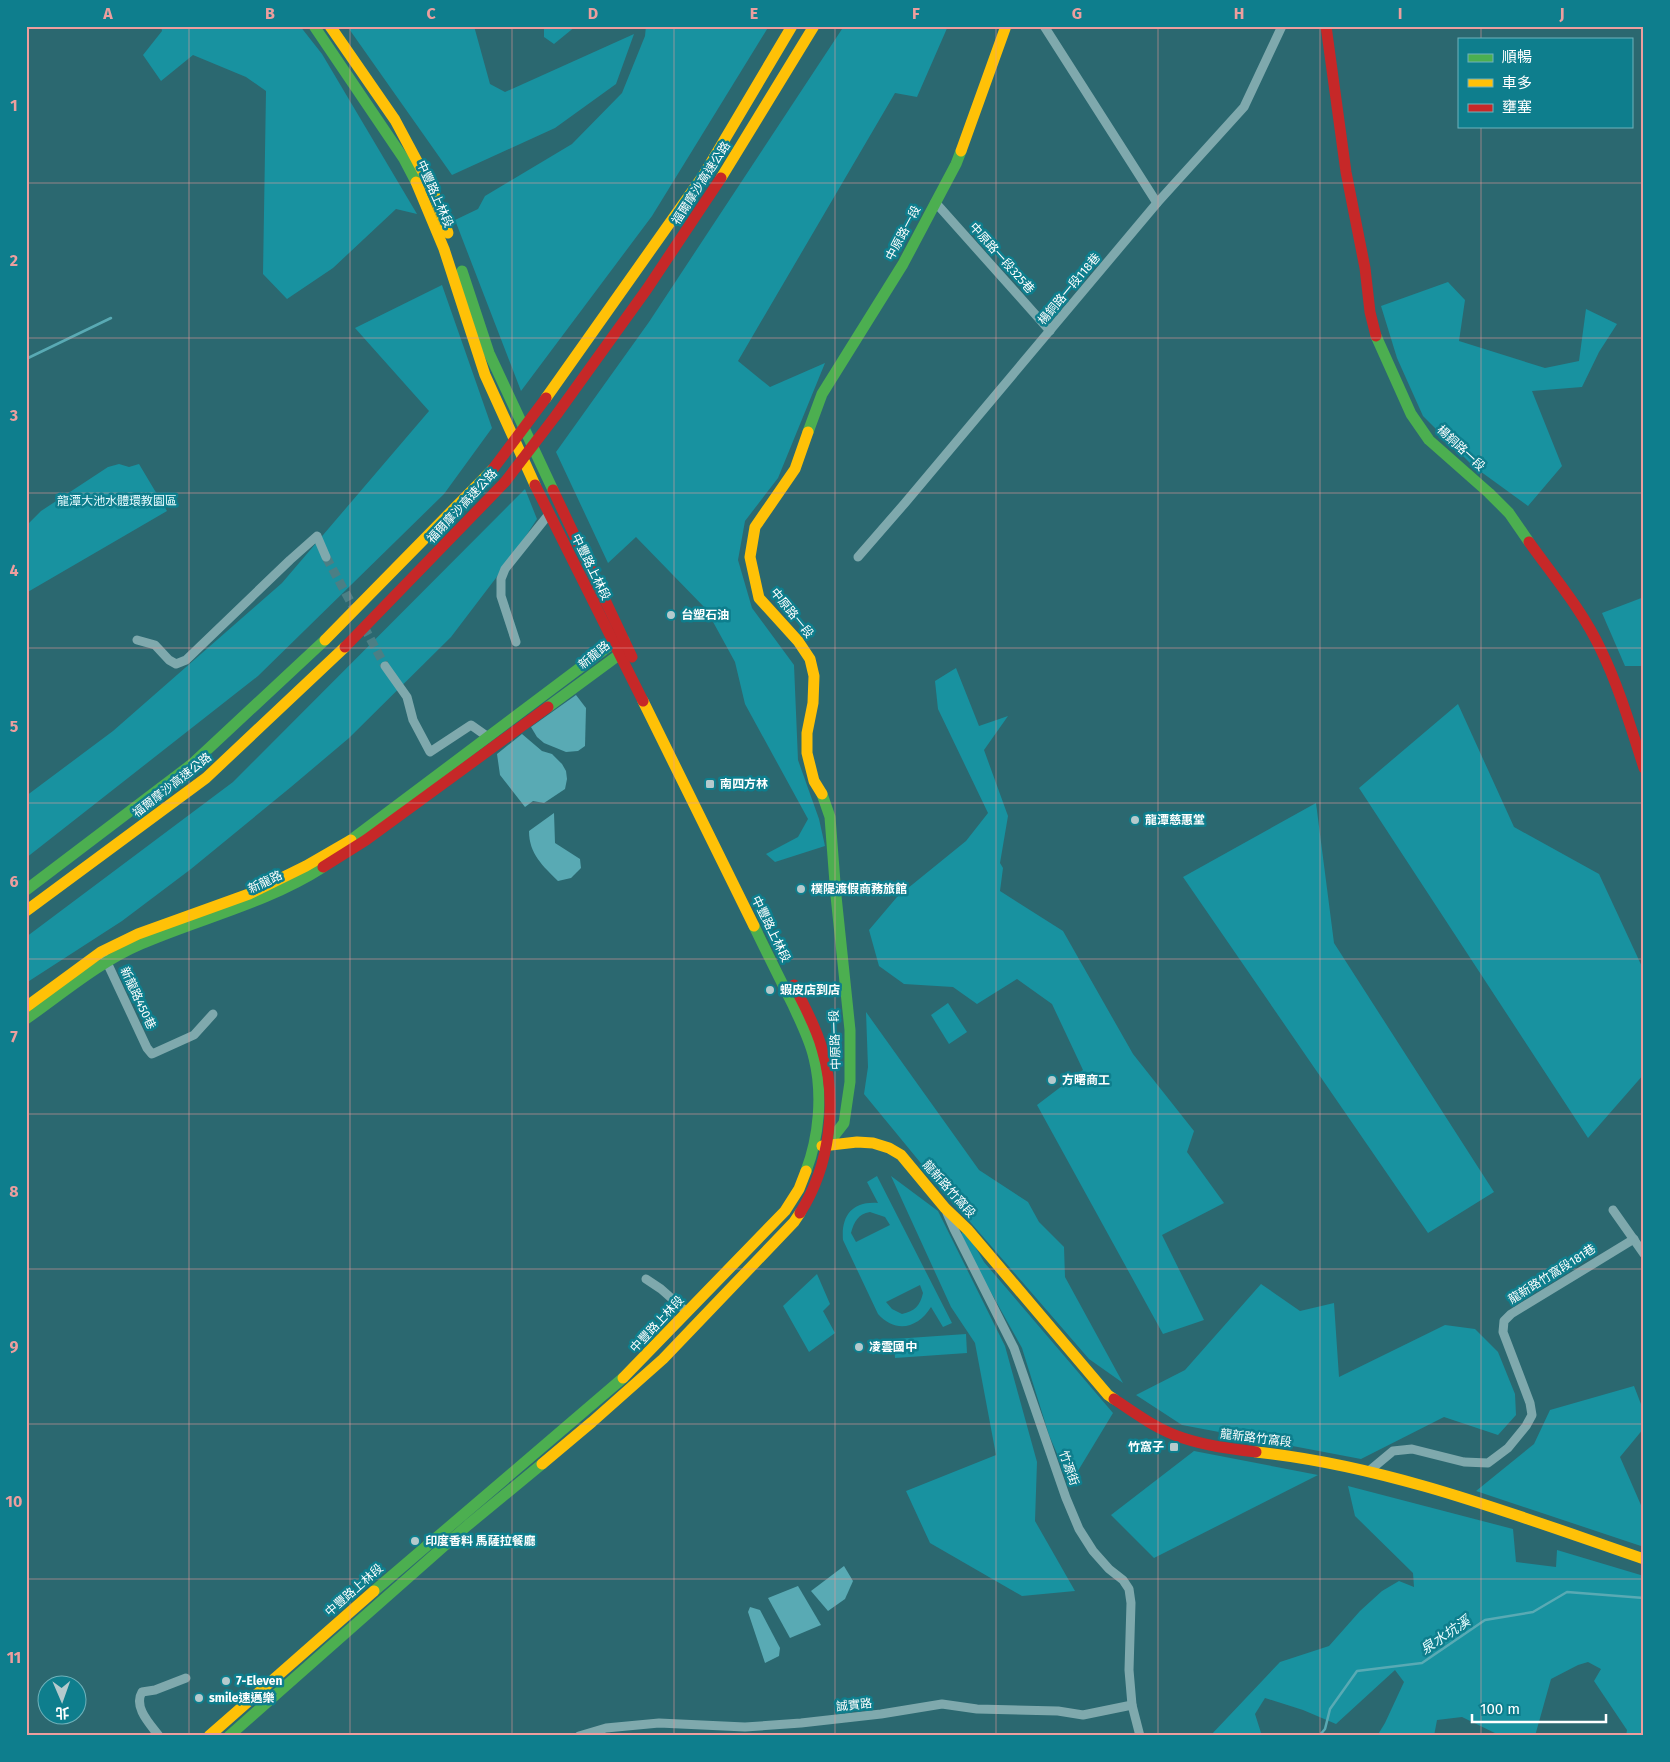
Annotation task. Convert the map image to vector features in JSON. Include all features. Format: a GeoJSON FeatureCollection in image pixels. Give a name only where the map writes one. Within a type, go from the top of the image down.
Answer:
{"type":"FeatureCollection","features":[{"type":"Feature","properties":{"kind":"main road","name":"中豐路上林段"},"geometry":{"type":"LineString","coordinates":[[209,1736],[431,1541],[628,1375],[785,1211],[802,1183],[820,1145],[828,1109],[827,1073],[822,1049],[809,1014],[618,641],[550,514],[485,375],[444,249],[421,192],[394,142],[314,26]]}},
{"type":"Feature","properties":{"kind":"main road","name":"中豐路上林段"},"geometry":{"type":"LineString","coordinates":[[229,1736],[468,1525],[592,1422],[663,1358],[794,1222],[809,1201],[820,1172],[816,1067],[811,1049],[788,995],[620,654],[618,641],[489,353],[454,248],[432,191],[394,120],[330,26]]}},
{"type":"Feature","properties":{"kind":"main road","name":"福爾摩沙高速公路"},"geometry":{"type":"LineString","coordinates":[[26,890],[192,764],[343,623],[493,469],[546,398],[704,176],[792,26]]}},
{"type":"Feature","properties":{"kind":"main road","name":"福爾摩沙高速公路"},"geometry":{"type":"LineString","coordinates":[[26,911],[206,778],[357,636],[505,482],[647,290],[735,157],[814,26]]}},
{"type":"Feature","properties":{"kind":"main road","name":"中原路一段"},"geometry":{"type":"LineString","coordinates":[[820,1145],[844,1123],[850,1082],[850,1030],[830,817],[824,797],[814,781],[807,753],[807,733],[813,703],[814,676],[810,659],[798,641],[772,615],[760,598],[750,557],[755,527],[795,469],[822,394],[903,264],[956,164],[1006,26]]}},
{"type":"Feature","properties":{"kind":"main road","name":"楊銅路一段"},"geometry":{"type":"LineString","coordinates":[[1326,26],[1346,172],[1365,268],[1370,312],[1376,337],[1411,414],[1430,440],[1509,513],[1579,612],[1600,649],[1627,716],[1644,768]]}},
{"type":"Feature","properties":{"kind":"main road","name":"新龍路"},"geometry":{"type":"LineString","coordinates":[[26,1007],[138,934],[249,894],[306,866],[356,837],[618,641]]}},
{"type":"Feature","properties":{"kind":"main road","name":"新龍路"},"geometry":{"type":"LineString","coordinates":[[26,1019],[104,956],[253,903],[313,874],[366,840],[620,654]]}},
{"type":"Feature","properties":{"kind":"main road","name":"龍新路竹窩段"},"geometry":{"type":"LineString","coordinates":[[820,1145],[857,1142],[874,1143],[889,1148],[901,1155],[945,1208],[968,1230],[1108,1395],[1142,1418],[1182,1438],[1221,1448],[1280,1454],[1369,1471],[1463,1497],[1644,1559]]}},
{"type":"Feature","properties":{"kind":"street"},"geometry":{"type":"LineString","coordinates":[[1044,26],[1157,203]]}},
{"type":"Feature","properties":{"kind":"street","name":"楊銅路一段118巷"},"geometry":{"type":"LineString","coordinates":[[858,557],[1157,203],[1244,106],[1282,26]]}},
{"type":"Feature","properties":{"kind":"street","name":"中原路一段325巷"},"geometry":{"type":"LineString","coordinates":[[935,202],[1050,331]]}},
{"type":"Feature","properties":{"kind":"street"},"geometry":{"type":"LineString","coordinates":[[516,642],[501,596],[501,580],[505,569],[550,514]]}},
{"type":"Feature","properties":{"kind":"street"},"geometry":{"type":"LineString","coordinates":[[137,640],[155,645],[169,660],[176,664],[186,660],[317,536],[326,557]]}},
{"type":"Feature","properties":{"kind":"street"},"geometry":{"type":"LineString","coordinates":[[385,666],[407,697],[413,720],[430,752],[471,725],[488,737]]}},
{"type":"Feature","properties":{"kind":"street","name":"新龍路450巷"},"geometry":{"type":"LineString","coordinates":[[104,956],[147,1048],[152,1054],[194,1035],[213,1014]]}},
{"type":"Feature","properties":{"kind":"street","name":"竹源街"},"geometry":{"type":"LineString","coordinates":[[945,1208],[954,1230],[1014,1348],[1066,1498],[1079,1529],[1093,1551],[1109,1569],[1123,1580],[1129,1589],[1131,1603],[1129,1670],[1132,1705],[1140,1736]]}},
{"type":"Feature","properties":{"kind":"street"},"geometry":{"type":"LineString","coordinates":[[1614,1210],[1644,1254]]}},
{"type":"Feature","properties":{"kind":"street","name":"龍新路竹窩段181巷"},"geometry":{"type":"LineString","coordinates":[[1369,1471],[1393,1451],[1412,1449],[1464,1462],[1488,1463],[1508,1448],[1526,1426],[1532,1415],[1530,1403],[1503,1332],[1504,1321],[1511,1314],[1634,1239]]}},
{"type":"Feature","properties":{"kind":"street"},"geometry":{"type":"LineString","coordinates":[[646,1279],[661,1289],[687,1312]]}},
{"type":"Feature","properties":{"kind":"street"},"geometry":{"type":"LineString","coordinates":[[159,1736],[142,1712],[140,1695],[142,1692],[155,1690],[186,1678]]}},
{"type":"Feature","properties":{"kind":"street","name":"誠實路"},"geometry":{"type":"LineString","coordinates":[[579,1736],[606,1728],[659,1723],[745,1727],[801,1723],[881,1714],[942,1704],[977,1709],[1058,1712],[1083,1715],[1132,1705]]}},
{"type":"Feature","properties":{"kind":"green space"},"geometry":{"type":"Polygon","coordinates":[[[161,26],[300,26],[322,54],[417,214],[396,209],[333,268],[287,299],[263,274],[266,91],[246,77],[193,55],[161,81],[143,55],[162,31],[161,26]]]}},
{"type":"Feature","properties":{"kind":"green space"},"geometry":{"type":"Polygon","coordinates":[[[347,26],[474,26],[490,84],[505,92],[634,34],[616,84],[555,128],[452,175],[347,26]]]}},
{"type":"Feature","properties":{"kind":"green space"},"geometry":{"type":"Polygon","coordinates":[[[544,26],[576,26],[554,44],[544,37],[544,26]]]}},
{"type":"Feature","properties":{"kind":"green space"},"geometry":{"type":"Polygon","coordinates":[[[646,26],[769,26],[652,216],[521,391],[455,220],[478,209],[485,196],[572,144],[622,93],[645,36],[646,26]]]}},
{"type":"Feature","properties":{"kind":"green space"},"geometry":{"type":"Polygon","coordinates":[[[844,26],[948,26],[917,97],[895,93],[738,361],[770,387],[825,363],[778,478],[745,521],[738,560],[752,608],[794,665],[798,760],[819,819],[825,846],[775,862],[766,854],[798,837],[808,819],[745,704],[735,662],[706,609],[636,537],[608,563],[556,452],[649,322],[844,26]]]}},
{"type":"Feature","properties":{"kind":"green space"},"geometry":{"type":"Polygon","coordinates":[[[1448,282],[1465,300],[1459,341],[1545,368],[1579,361],[1586,309],[1617,324],[1599,352],[1582,387],[1532,391],[1562,466],[1528,506],[1473,466],[1423,416],[1397,358],[1381,306],[1448,282]]]}},
{"type":"Feature","properties":{"kind":"green space"},"geometry":{"type":"Polygon","coordinates":[[[442,285],[492,428],[444,494],[258,676],[26,858],[26,796],[113,731],[282,583],[429,411],[355,328],[442,285]]]}},
{"type":"Feature","properties":{"kind":"green space","name":"龍潭大池水體環教園區"},"geometry":{"type":"Polygon","coordinates":[[[119,464],[129,467],[139,464],[167,511],[26,593],[26,526],[41,511],[108,467],[119,464]]]}},
{"type":"Feature","properties":{"kind":"green space"},"geometry":{"type":"Polygon","coordinates":[[[525,489],[537,519],[512,557],[451,637],[349,738],[191,869],[122,921],[26,983],[26,937],[233,782],[525,489]]]}},
{"type":"Feature","properties":{"kind":"green space"},"geometry":{"type":"Polygon","coordinates":[[[1644,597],[1644,666],[1625,666],[1602,613],[1644,597]]]}},
{"type":"Feature","properties":{"kind":"green space"},"geometry":{"type":"Polygon","coordinates":[[[956,668],[979,726],[1008,716],[984,750],[1008,816],[1000,863],[1003,868],[1000,891],[1063,931],[1133,1054],[1194,1131],[1187,1152],[1224,1203],[1162,1235],[1204,1320],[1163,1334],[1037,1105],[1083,1070],[1052,1004],[1017,979],[977,1004],[953,987],[904,984],[879,966],[869,930],[897,897],[966,841],[988,813],[938,709],[935,681],[956,668]]]}},
{"type":"Feature","properties":{"kind":"green space"},"geometry":{"type":"Polygon","coordinates":[[[1458,704],[1514,827],[1599,874],[1644,971],[1644,1074],[1588,1138],[1359,788],[1458,704]]]}},
{"type":"Feature","properties":{"kind":"green space"},"geometry":{"type":"Polygon","coordinates":[[[1316,803],[1334,943],[1494,1192],[1428,1233],[1183,877],[1316,803]]]}},
{"type":"Feature","properties":{"kind":"green space"},"geometry":{"type":"Polygon","coordinates":[[[948,1003],[967,1032],[949,1044],[931,1015],[948,1003]]]}},
{"type":"Feature","properties":{"kind":"green space"},"geometry":{"type":"Polygon","coordinates":[[[866,1012],[979,1170],[1028,1202],[1039,1222],[1064,1247],[1065,1277],[1123,1383],[1089,1359],[952,1201],[864,1094],[868,1067],[866,1012]]]}},
{"type":"Feature","properties":{"kind":"green space"},"geometry":{"type":"Polygon","coordinates":[[[877,1176],[952,1323],[943,1327],[931,1307],[920,1320],[906,1326],[892,1324],[878,1314],[843,1240],[844,1224],[850,1212],[861,1205],[878,1203],[867,1182],[877,1176]],[[870,1212],[857,1219],[854,1225],[851,1233],[856,1242],[890,1225],[885,1217],[870,1212]],[[920,1285],[886,1302],[892,1309],[902,1314],[910,1311],[918,1305],[922,1298],[923,1293],[920,1285]]]}},
{"type":"Feature","properties":{"kind":"green space"},"geometry":{"type":"Polygon","coordinates":[[[891,1176],[938,1211],[1005,1346],[1037,1462],[1035,1521],[1075,1591],[1022,1596],[930,1543],[906,1491],[996,1455],[975,1343],[951,1307],[891,1176]]]}},
{"type":"Feature","properties":{"kind":"green space"},"geometry":{"type":"Polygon","coordinates":[[[962,1232],[969,1236],[984,1262],[1113,1413],[1070,1484],[1049,1435],[1022,1348],[960,1237],[962,1232]]]}},
{"type":"Feature","properties":{"kind":"green space"},"geometry":{"type":"Polygon","coordinates":[[[817,1274],[830,1304],[823,1311],[835,1333],[809,1352],[783,1306],[817,1274]]]}},
{"type":"Feature","properties":{"kind":"green space"},"geometry":{"type":"Polygon","coordinates":[[[1261,1284],[1300,1311],[1334,1303],[1339,1377],[1445,1325],[1475,1329],[1498,1352],[1515,1394],[1516,1415],[1498,1435],[1444,1417],[1361,1459],[1182,1425],[1136,1395],[1185,1370],[1261,1284]]]}},
{"type":"Feature","properties":{"kind":"green space"},"geometry":{"type":"Polygon","coordinates":[[[966,1334],[967,1353],[895,1358],[894,1339],[966,1334]]]}},
{"type":"Feature","properties":{"kind":"green space"},"geometry":{"type":"Polygon","coordinates":[[[1634,1386],[1644,1412],[1644,1428],[1620,1457],[1644,1512],[1644,1547],[1476,1491],[1534,1444],[1550,1410],[1634,1386]]]}},
{"type":"Feature","properties":{"kind":"green space"},"geometry":{"type":"Polygon","coordinates":[[[1194,1451],[1318,1475],[1154,1558],[1111,1515],[1194,1451]]]}},
{"type":"Feature","properties":{"kind":"green space"},"geometry":{"type":"Polygon","coordinates":[[[1348,1486],[1513,1529],[1516,1562],[1556,1567],[1557,1550],[1644,1576],[1644,1736],[1626,1736],[1627,1730],[1594,1681],[1601,1669],[1588,1662],[1551,1679],[1535,1736],[1501,1736],[1462,1717],[1437,1720],[1434,1736],[1377,1736],[1404,1682],[1395,1670],[1336,1724],[1303,1710],[1265,1698],[1255,1714],[1262,1736],[1210,1736],[1280,1662],[1329,1646],[1360,1611],[1382,1591],[1399,1581],[1414,1587],[1413,1573],[1355,1516],[1348,1486]]]}},
{"type":"Feature","properties":{"kind":"shaded area"},"geometry":{"type":"Polygon","coordinates":[[[576,695],[586,708],[585,746],[578,751],[566,752],[544,743],[537,737],[531,727],[576,695]]]}},
{"type":"Feature","properties":{"kind":"shaded area"},"geometry":{"type":"Polygon","coordinates":[[[522,734],[542,751],[552,754],[562,764],[566,771],[567,779],[565,789],[544,803],[533,801],[525,807],[500,775],[497,754],[522,734]]]}},
{"type":"Feature","properties":{"kind":"shaded area"},"geometry":{"type":"Polygon","coordinates":[[[554,813],[555,843],[580,859],[581,868],[571,878],[558,881],[542,865],[534,853],[529,831],[554,813]]]}},
{"type":"Feature","properties":{"kind":"shaded area"},"geometry":{"type":"Polygon","coordinates":[[[844,1566],[853,1581],[845,1599],[828,1611],[811,1591],[844,1566]]]}},
{"type":"Feature","properties":{"kind":"shaded area"},"geometry":{"type":"Polygon","coordinates":[[[798,1586],[821,1625],[790,1638],[768,1598],[798,1586]]]}},
{"type":"Feature","properties":{"kind":"shaded area"},"geometry":{"type":"Polygon","coordinates":[[[750,1607],[760,1610],[780,1648],[779,1656],[765,1663],[748,1612],[750,1607]]]}},
{"type":"Feature","properties":{"kind":"waterway"},"geometry":{"type":"LineString","coordinates":[[26,359],[111,318]]}},
{"type":"Feature","properties":{"kind":"waterway","name":"泉水坑溪"},"geometry":{"type":"LineString","coordinates":[[1319,1736],[1325,1729],[1330,1709],[1357,1671],[1422,1663],[1485,1620],[1533,1612],[1567,1592],[1644,1598]]}},
{"type":"Feature","properties":{"kind":"tunnel"},"geometry":{"type":"LineString","coordinates":[[326,557],[356,612]]}},
{"type":"Feature","properties":{"kind":"tunnel"},"geometry":{"type":"LineString","coordinates":[[364,627],[385,666]]}},
{"type":"Feature","properties":{"kind":"traffic: fast"},"geometry":{"type":"LineString","coordinates":[[314,26],[404,159],[416,182]]}},
{"type":"Feature","properties":{"kind":"traffic: fast"},"geometry":{"type":"LineString","coordinates":[[808,432],[822,394],[903,264],[961,151]]}},
{"type":"Feature","properties":{"kind":"traffic: fast"},"geometry":{"type":"LineString","coordinates":[[462,271],[489,353],[553,490]]}},
{"type":"Feature","properties":{"kind":"traffic: fast"},"geometry":{"type":"LineString","coordinates":[[1376,336],[1411,414],[1429,440],[1509,513],[1529,542]]}},
{"type":"Feature","properties":{"kind":"traffic: fast"},"geometry":{"type":"LineString","coordinates":[[26,890],[192,764],[325,640]]}},
{"type":"Feature","properties":{"kind":"traffic: fast"},"geometry":{"type":"LineString","coordinates":[[351,840],[613,643],[624,640],[620,654],[548,707]]}},
{"type":"Feature","properties":{"kind":"traffic: fast"},"geometry":{"type":"LineString","coordinates":[[822,794],[830,817],[850,1030],[850,1082],[844,1123],[826,1146]]}},
{"type":"Feature","properties":{"kind":"traffic: fast"},"geometry":{"type":"LineString","coordinates":[[26,1019],[82,978],[126,951],[279,891],[323,867]]}},
{"type":"Feature","properties":{"kind":"traffic: fast"},"geometry":{"type":"LineString","coordinates":[[754,926],[802,1025],[810,1045],[817,1072],[819,1101],[817,1130],[806,1171]]}},
{"type":"Feature","properties":{"kind":"traffic: fast"},"geometry":{"type":"LineString","coordinates":[[374,1591],[623,1378]]}},
{"type":"Feature","properties":{"kind":"traffic: fast"},"geometry":{"type":"LineString","coordinates":[[229,1736],[468,1525],[542,1464]]}},
{"type":"Feature","properties":{"kind":"traffic: slow"},"geometry":{"type":"LineString","coordinates":[[330,26],[395,120],[433,191],[448,233]]}},
{"type":"Feature","properties":{"kind":"traffic: slow"},"geometry":{"type":"LineString","coordinates":[[546,398],[703,176],[792,26]]}},
{"type":"Feature","properties":{"kind":"traffic: slow"},"geometry":{"type":"LineString","coordinates":[[721,178],[814,26]]}},
{"type":"Feature","properties":{"kind":"traffic: slow"},"geometry":{"type":"LineString","coordinates":[[961,151],[1006,26]]}},
{"type":"Feature","properties":{"kind":"traffic: slow"},"geometry":{"type":"LineString","coordinates":[[416,182],[444,249],[485,375],[535,485]]}},
{"type":"Feature","properties":{"kind":"traffic: slow"},"geometry":{"type":"LineString","coordinates":[[808,432],[795,469],[755,527],[750,557],[759,598],[798,641],[810,659],[814,676],[813,703],[807,733],[807,753],[814,781],[822,794]]}},
{"type":"Feature","properties":{"kind":"traffic: slow"},"geometry":{"type":"LineString","coordinates":[[325,640],[493,469]]}},
{"type":"Feature","properties":{"kind":"traffic: slow"},"geometry":{"type":"LineString","coordinates":[[26,911],[206,778],[345,647]]}},
{"type":"Feature","properties":{"kind":"traffic: slow"},"geometry":{"type":"LineString","coordinates":[[643,701],[754,926]]}},
{"type":"Feature","properties":{"kind":"traffic: slow"},"geometry":{"type":"LineString","coordinates":[[26,1007],[101,952],[138,934],[249,894],[306,866],[351,840]]}},
{"type":"Feature","properties":{"kind":"traffic: slow"},"geometry":{"type":"LineString","coordinates":[[822,1146],[857,1142],[873,1143],[889,1148],[901,1155],[945,1208],[968,1230],[1108,1395],[1114,1399]]}},
{"type":"Feature","properties":{"kind":"traffic: slow"},"geometry":{"type":"LineString","coordinates":[[623,1378],[785,1211],[799,1189],[806,1171]]}},
{"type":"Feature","properties":{"kind":"traffic: slow"},"geometry":{"type":"LineString","coordinates":[[542,1464],[663,1359],[794,1222],[800,1213]]}},
{"type":"Feature","properties":{"kind":"traffic: slow"},"geometry":{"type":"LineString","coordinates":[[1256,1452],[1306,1459],[1404,1481],[1501,1510],[1644,1559]]}},
{"type":"Feature","properties":{"kind":"traffic: slow"},"geometry":{"type":"LineString","coordinates":[[209,1736],[374,1591]]}},
{"type":"Feature","properties":{"kind":"traffic: jam"},"geometry":{"type":"LineString","coordinates":[[1326,26],[1346,172],[1365,268],[1370,312],[1376,336]]}},
{"type":"Feature","properties":{"kind":"traffic: jam"},"geometry":{"type":"LineString","coordinates":[[557,414],[647,289],[721,178]]}},
{"type":"Feature","properties":{"kind":"traffic: jam"},"geometry":{"type":"LineString","coordinates":[[493,469],[546,398]]}},
{"type":"Feature","properties":{"kind":"traffic: jam"},"geometry":{"type":"LineString","coordinates":[[505,482],[557,414]]}},
{"type":"Feature","properties":{"kind":"traffic: jam"},"geometry":{"type":"LineString","coordinates":[[345,647],[505,482]]}},
{"type":"Feature","properties":{"kind":"traffic: jam"},"geometry":{"type":"LineString","coordinates":[[535,485],[643,701]]}},
{"type":"Feature","properties":{"kind":"traffic: jam"},"geometry":{"type":"LineString","coordinates":[[553,490],[632,657]]}},
{"type":"Feature","properties":{"kind":"traffic: jam"},"geometry":{"type":"LineString","coordinates":[[1529,542],[1568,594],[1594,636],[1619,693],[1644,768]]}},
{"type":"Feature","properties":{"kind":"traffic: jam"},"geometry":{"type":"LineString","coordinates":[[323,867],[366,840],[548,707]]}},
{"type":"Feature","properties":{"kind":"traffic: jam"},"geometry":{"type":"LineString","coordinates":[[794,985],[816,1032],[827,1069],[830,1090],[830,1112],[824,1154],[810,1195],[800,1213]]}},
{"type":"Feature","properties":{"kind":"traffic: jam"},"geometry":{"type":"LineString","coordinates":[[1114,1399],[1147,1421],[1174,1435],[1210,1445],[1256,1452]]}},
{"type":"Feature","properties":{"kind":"place","name":"台塑石油"},"geometry":{"type":"Point","coordinates":[671,615]}},
{"type":"Feature","properties":{"kind":"place","name":"南四方林"},"geometry":{"type":"Point","coordinates":[710,784]}},
{"type":"Feature","properties":{"kind":"place","name":"龍潭慈惠堂"},"geometry":{"type":"Point","coordinates":[1135,820]}},
{"type":"Feature","properties":{"kind":"place","name":"樸隄渡假商務旅館"},"geometry":{"type":"Point","coordinates":[801,889]}},
{"type":"Feature","properties":{"kind":"place","name":"蝦皮店到店"},"geometry":{"type":"Point","coordinates":[770,990]}},
{"type":"Feature","properties":{"kind":"place","name":"方曙商工"},"geometry":{"type":"Point","coordinates":[1052,1080]}},
{"type":"Feature","properties":{"kind":"place","name":"凌雲國中"},"geometry":{"type":"Point","coordinates":[859,1347]}},
{"type":"Feature","properties":{"kind":"place","name":"竹窩子"},"geometry":{"type":"Point","coordinates":[1174,1447]}},
{"type":"Feature","properties":{"kind":"place","name":"印度香料 馬薩拉餐廳"},"geometry":{"type":"Point","coordinates":[415,1541]}},
{"type":"Feature","properties":{"kind":"place","name":"7-Eleven"},"geometry":{"type":"Point","coordinates":[226,1681]}},
{"type":"Feature","properties":{"kind":"place","name":"smile速邁樂"},"geometry":{"type":"Point","coordinates":[199,1698]}}]}
